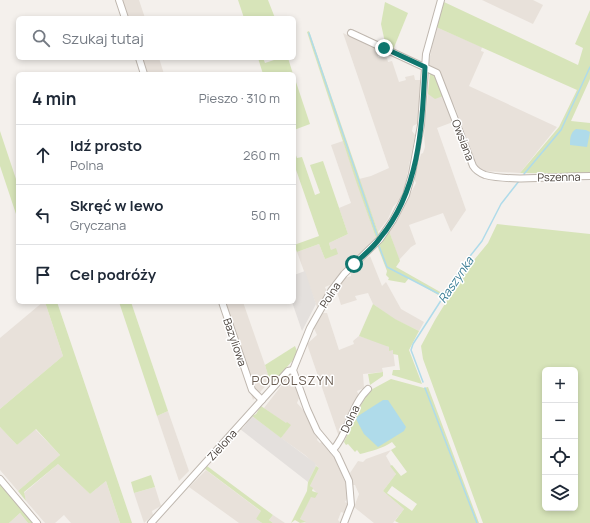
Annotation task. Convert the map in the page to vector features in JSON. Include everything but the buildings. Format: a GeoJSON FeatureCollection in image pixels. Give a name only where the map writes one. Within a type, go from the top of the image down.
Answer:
{"type":"FeatureCollection","features":[{"type":"Feature","properties":{"kind":"street"},"geometry":{"type":"LineString","coordinates":[[119,0],[124,16]]}},
{"type":"Feature","properties":{"kind":"street","name":"Polna"},"geometry":{"type":"LineString","coordinates":[[293,370],[310,328],[331,291],[344,274],[380,239],[402,204],[412,174],[418,144],[427,50],[441,0]]}},
{"type":"Feature","properties":{"kind":"street","name":"Owsiana"},"geometry":{"type":"LineString","coordinates":[[351,33],[436,72],[439,76],[476,170],[492,176],[528,178]]}},
{"type":"Feature","properties":{"kind":"street"},"geometry":{"type":"LineString","coordinates":[[139,60],[143,72]]}},
{"type":"Feature","properties":{"kind":"street","name":"Pszenna"},"geometry":{"type":"LineString","coordinates":[[528,178],[590,176]]}},
{"type":"Feature","properties":{"kind":"street","name":"Bazyliowa"},"geometry":{"type":"LineString","coordinates":[[223,304],[252,390],[262,400]]}},
{"type":"Feature","properties":{"kind":"street"},"geometry":{"type":"LineString","coordinates":[[293,370],[306,409],[317,431],[333,450],[344,467],[351,492],[351,505],[344,523]]}},
{"type":"Feature","properties":{"kind":"street","name":"Zielona"},"geometry":{"type":"LineString","coordinates":[[151,523],[262,400],[288,372],[293,370]]}},
{"type":"Feature","properties":{"kind":"street","name":"Dolna"},"geometry":{"type":"LineString","coordinates":[[333,450],[340,442],[359,400],[368,388]]}},
{"type":"Feature","properties":{"kind":"street"},"geometry":{"type":"LineString","coordinates":[[0,479],[38,523]]}},
{"type":"Feature","properties":{"kind":"shaded area"},"geometry":{"type":"Polygon","coordinates":[[[115,0],[139,0],[144,16],[121,16],[115,0]]]}},
{"type":"Feature","properties":{"kind":"shaded area"},"geometry":{"type":"Polygon","coordinates":[[[482,0],[533,0],[543,5],[533,24],[482,0]]]}},
{"type":"Feature","properties":{"kind":"shaded area"},"geometry":{"type":"Polygon","coordinates":[[[436,27],[482,47],[481,51],[484,52],[469,86],[557,127],[520,173],[482,171],[478,168],[454,105],[450,103],[441,75],[428,66],[436,27]]]}},
{"type":"Feature","properties":{"kind":"shaded area"},"geometry":{"type":"Polygon","coordinates":[[[343,33],[375,48],[378,51],[378,57],[387,58],[388,62],[392,61],[399,82],[406,80],[405,77],[414,75],[415,80],[421,80],[419,123],[413,126],[412,131],[415,135],[405,186],[400,199],[393,207],[388,219],[378,232],[359,179],[371,176],[389,168],[343,33]]]}},
{"type":"Feature","properties":{"kind":"shaded area"},"geometry":{"type":"Polygon","coordinates":[[[136,60],[160,60],[163,72],[140,72],[136,60]]]}},
{"type":"Feature","properties":{"kind":"shaded area"},"geometry":{"type":"Polygon","coordinates":[[[430,73],[436,75],[453,122],[437,128],[466,210],[451,232],[443,213],[409,225],[416,244],[411,247],[399,260],[389,231],[396,222],[416,183],[414,179],[416,171],[421,154],[423,153],[425,147],[424,136],[430,73]]]}},
{"type":"Feature","properties":{"kind":"shaded area"},"geometry":{"type":"Polygon","coordinates":[[[343,141],[376,238],[356,259],[350,262],[330,285],[325,287],[327,292],[317,307],[297,252],[319,244],[325,259],[331,250],[329,243],[348,234],[339,208],[351,203],[331,145],[343,141]]]}},
{"type":"Feature","properties":{"kind":"shaded area"},"geometry":{"type":"Polygon","coordinates":[[[370,256],[382,286],[386,282],[401,309],[424,322],[419,331],[394,319],[373,304],[368,293],[355,296],[357,300],[341,305],[336,289],[345,278],[351,276],[351,272],[357,265],[370,256]]]}},
{"type":"Feature","properties":{"kind":"shaded area"},"geometry":{"type":"Polygon","coordinates":[[[305,271],[316,304],[302,331],[293,304],[296,304],[296,274],[305,271]]]}},
{"type":"Feature","properties":{"kind":"shaded area"},"geometry":{"type":"Polygon","coordinates":[[[41,304],[46,304],[63,356],[0,409],[0,338],[41,304]]]}},
{"type":"Feature","properties":{"kind":"shaded area"},"geometry":{"type":"Polygon","coordinates":[[[220,304],[244,304],[265,365],[270,381],[253,400],[220,304]]]}},
{"type":"Feature","properties":{"kind":"shaded area"},"geometry":{"type":"Polygon","coordinates":[[[321,313],[327,313],[339,350],[354,344],[353,341],[359,336],[384,344],[393,350],[395,366],[382,368],[383,372],[363,374],[364,388],[357,391],[359,396],[339,437],[307,344],[317,335],[313,326],[321,313]]]}},
{"type":"Feature","properties":{"kind":"shaded area"},"geometry":{"type":"Polygon","coordinates":[[[289,376],[294,380],[299,398],[297,403],[304,411],[318,437],[317,440],[320,443],[322,442],[335,459],[345,482],[348,497],[345,502],[348,504],[344,513],[341,512],[338,520],[341,523],[306,523],[300,519],[311,496],[317,493],[310,486],[319,468],[305,455],[281,438],[290,425],[286,424],[264,408],[289,376]]]}},
{"type":"Feature","properties":{"kind":"shaded area"},"geometry":{"type":"Polygon","coordinates":[[[168,411],[189,471],[179,481],[157,416],[168,411]]]}},
{"type":"Feature","properties":{"kind":"shaded area"},"geometry":{"type":"Polygon","coordinates":[[[252,416],[315,463],[316,466],[308,482],[240,429],[243,428],[252,416]]]}},
{"type":"Feature","properties":{"kind":"shaded area"},"geometry":{"type":"Polygon","coordinates":[[[0,427],[17,445],[35,429],[60,455],[18,491],[0,470],[0,427]]]}},
{"type":"Feature","properties":{"kind":"shaded area"},"geometry":{"type":"Polygon","coordinates":[[[391,450],[386,456],[396,474],[383,491],[404,509],[393,523],[374,523],[354,507],[359,494],[355,485],[353,485],[350,473],[358,461],[363,462],[366,459],[391,450]]]}},
{"type":"Feature","properties":{"kind":"shaded area"},"geometry":{"type":"Polygon","coordinates":[[[58,464],[90,494],[106,481],[120,523],[71,523],[64,515],[55,523],[45,523],[26,501],[24,493],[58,464]]]}},
{"type":"Feature","properties":{"kind":"shaded area"},"geometry":{"type":"Polygon","coordinates":[[[206,470],[262,512],[256,519],[262,523],[239,523],[189,487],[206,470]]]}},
{"type":"Feature","properties":{"kind":"shaded area"},"geometry":{"type":"Polygon","coordinates":[[[155,487],[161,506],[152,511],[153,515],[144,523],[134,493],[155,487]]]}},
{"type":"Feature","properties":{"kind":"shaded area"},"geometry":{"type":"Polygon","coordinates":[[[20,513],[28,523],[9,523],[20,513]]]}},
{"type":"Feature","properties":{"kind":"shaded area"},"geometry":{"type":"Polygon","coordinates":[[[273,515],[285,523],[273,523],[269,520],[273,515]]]}},
{"type":"Feature","properties":{"kind":"green space"},"geometry":{"type":"Polygon","coordinates":[[[238,0],[268,0],[274,16],[243,16],[238,0]]]}},
{"type":"Feature","properties":{"kind":"green space"},"geometry":{"type":"Polygon","coordinates":[[[385,2],[408,13],[393,50],[386,47],[381,24],[385,2]]]}},
{"type":"Feature","properties":{"kind":"green space"},"geometry":{"type":"Polygon","coordinates":[[[444,2],[578,65],[583,48],[575,44],[590,10],[590,79],[571,121],[590,123],[590,174],[520,173],[559,127],[577,90],[436,27],[444,2]]]}},
{"type":"Feature","properties":{"kind":"green space"},"geometry":{"type":"Polygon","coordinates":[[[309,31],[379,235],[376,238],[307,32],[309,31]]]}},
{"type":"Feature","properties":{"kind":"green space"},"geometry":{"type":"Polygon","coordinates":[[[259,60],[264,60],[265,63],[274,60],[289,60],[292,72],[262,72],[259,60]]]}},
{"type":"Feature","properties":{"kind":"green space"},"geometry":{"type":"Polygon","coordinates":[[[430,73],[436,75],[443,96],[435,99],[428,94],[430,73]]]}},
{"type":"Feature","properties":{"kind":"green space"},"geometry":{"type":"Polygon","coordinates":[[[296,82],[310,124],[296,129],[296,82]]]}},
{"type":"Feature","properties":{"kind":"green space"},"geometry":{"type":"Polygon","coordinates":[[[0,131],[16,179],[16,214],[0,166],[0,131]]]}},
{"type":"Feature","properties":{"kind":"green space"},"geometry":{"type":"Polygon","coordinates":[[[296,155],[297,158],[302,157],[315,195],[320,193],[310,165],[323,161],[348,234],[329,243],[331,250],[336,248],[338,254],[325,259],[319,244],[297,252],[296,244],[319,236],[296,170],[296,155]]]}},
{"type":"Feature","properties":{"kind":"green space"},"geometry":{"type":"Polygon","coordinates":[[[497,224],[590,234],[590,523],[483,523],[423,359],[421,346],[465,271],[488,243],[497,224]]]}},
{"type":"Feature","properties":{"kind":"green space"},"geometry":{"type":"Polygon","coordinates":[[[389,231],[400,261],[396,267],[442,293],[440,296],[409,278],[405,283],[388,280],[389,278],[386,275],[387,271],[377,245],[389,231]]]}},
{"type":"Feature","properties":{"kind":"green space"},"geometry":{"type":"Polygon","coordinates":[[[46,304],[58,304],[132,523],[120,523],[106,481],[90,494],[58,464],[24,492],[26,501],[18,491],[60,455],[36,429],[17,445],[0,427],[0,409],[63,356],[46,304]]]}},
{"type":"Feature","properties":{"kind":"green space"},"geometry":{"type":"Polygon","coordinates":[[[120,304],[132,304],[168,411],[157,416],[120,304]]]}},
{"type":"Feature","properties":{"kind":"green space"},"geometry":{"type":"Polygon","coordinates":[[[373,304],[395,319],[419,331],[409,350],[422,384],[392,375],[393,370],[400,370],[398,355],[393,354],[393,350],[389,351],[389,347],[359,336],[373,304]]]}},
{"type":"Feature","properties":{"kind":"green space"},"geometry":{"type":"Polygon","coordinates":[[[295,346],[297,351],[294,359],[271,385],[265,365],[295,346]]]}},
{"type":"Feature","properties":{"kind":"green space"},"geometry":{"type":"Polygon","coordinates":[[[383,372],[383,376],[370,385],[368,374],[383,372]]]}},
{"type":"Feature","properties":{"kind":"green space"},"geometry":{"type":"Polygon","coordinates":[[[391,379],[424,388],[428,387],[479,523],[399,523],[395,521],[404,509],[383,491],[396,474],[390,466],[392,465],[401,476],[407,472],[391,450],[396,447],[392,442],[372,451],[360,454],[357,450],[355,452],[348,444],[346,445],[344,442],[367,392],[391,379]],[[392,486],[387,493],[412,511],[417,504],[392,486]]]}},
{"type":"Feature","properties":{"kind":"green space"},"geometry":{"type":"Polygon","coordinates":[[[261,406],[291,425],[281,438],[252,416],[256,414],[261,406]]]}},
{"type":"Feature","properties":{"kind":"green space"},"geometry":{"type":"Polygon","coordinates":[[[207,466],[273,515],[269,520],[273,523],[262,523],[256,519],[261,511],[205,469],[207,466]]]}},
{"type":"Feature","properties":{"kind":"green space"},"geometry":{"type":"Polygon","coordinates":[[[316,466],[319,468],[310,486],[313,488],[312,491],[318,493],[315,498],[311,497],[300,519],[306,522],[300,523],[295,520],[291,523],[307,491],[308,482],[316,466]]]}},
{"type":"Feature","properties":{"kind":"green space"},"geometry":{"type":"Polygon","coordinates":[[[151,475],[155,487],[134,493],[131,482],[151,475]]]}},
{"type":"Feature","properties":{"kind":"green space"},"geometry":{"type":"Polygon","coordinates":[[[0,483],[33,523],[28,523],[20,513],[9,523],[0,523],[0,483]]]}},
{"type":"Feature","properties":{"kind":"water"},"geometry":{"type":"Polygon","coordinates":[[[576,129],[590,132],[587,147],[570,145],[571,134],[576,129]]]}},
{"type":"Feature","properties":{"kind":"water"},"geometry":{"type":"Polygon","coordinates":[[[383,400],[388,400],[406,427],[404,431],[378,447],[364,434],[356,419],[358,416],[383,400]]]}},
{"type":"Feature","properties":{"kind":"waterway"},"geometry":{"type":"LineString","coordinates":[[309,33],[377,235]]}},
{"type":"Feature","properties":{"kind":"waterway","name":"Raszynka"},"geometry":{"type":"LineString","coordinates":[[524,174],[561,130],[590,67]]}},
{"type":"Feature","properties":{"kind":"waterway","name":"Raszynka"},"geometry":{"type":"LineString","coordinates":[[423,382],[411,350],[413,344],[467,260],[482,241],[501,204],[519,181]]}},
{"type":"Feature","properties":{"kind":"waterway"},"geometry":{"type":"LineString","coordinates":[[379,246],[387,267],[439,294]]}},
{"type":"Feature","properties":{"kind":"waterway","name":"Raszynka"},"geometry":{"type":"LineString","coordinates":[[425,388],[477,523]]}},
{"type":"Feature","properties":{"kind":"district","name":"PODOLSZYN"},"geometry":{"type":"Point","coordinates":[293,380]}},
{"type":"Feature","properties":{"kind":"route"},"geometry":{"type":"LineString","coordinates":[[354,264],[380,239],[402,204],[412,174],[421,126],[425,67],[384,48]]}}]}
